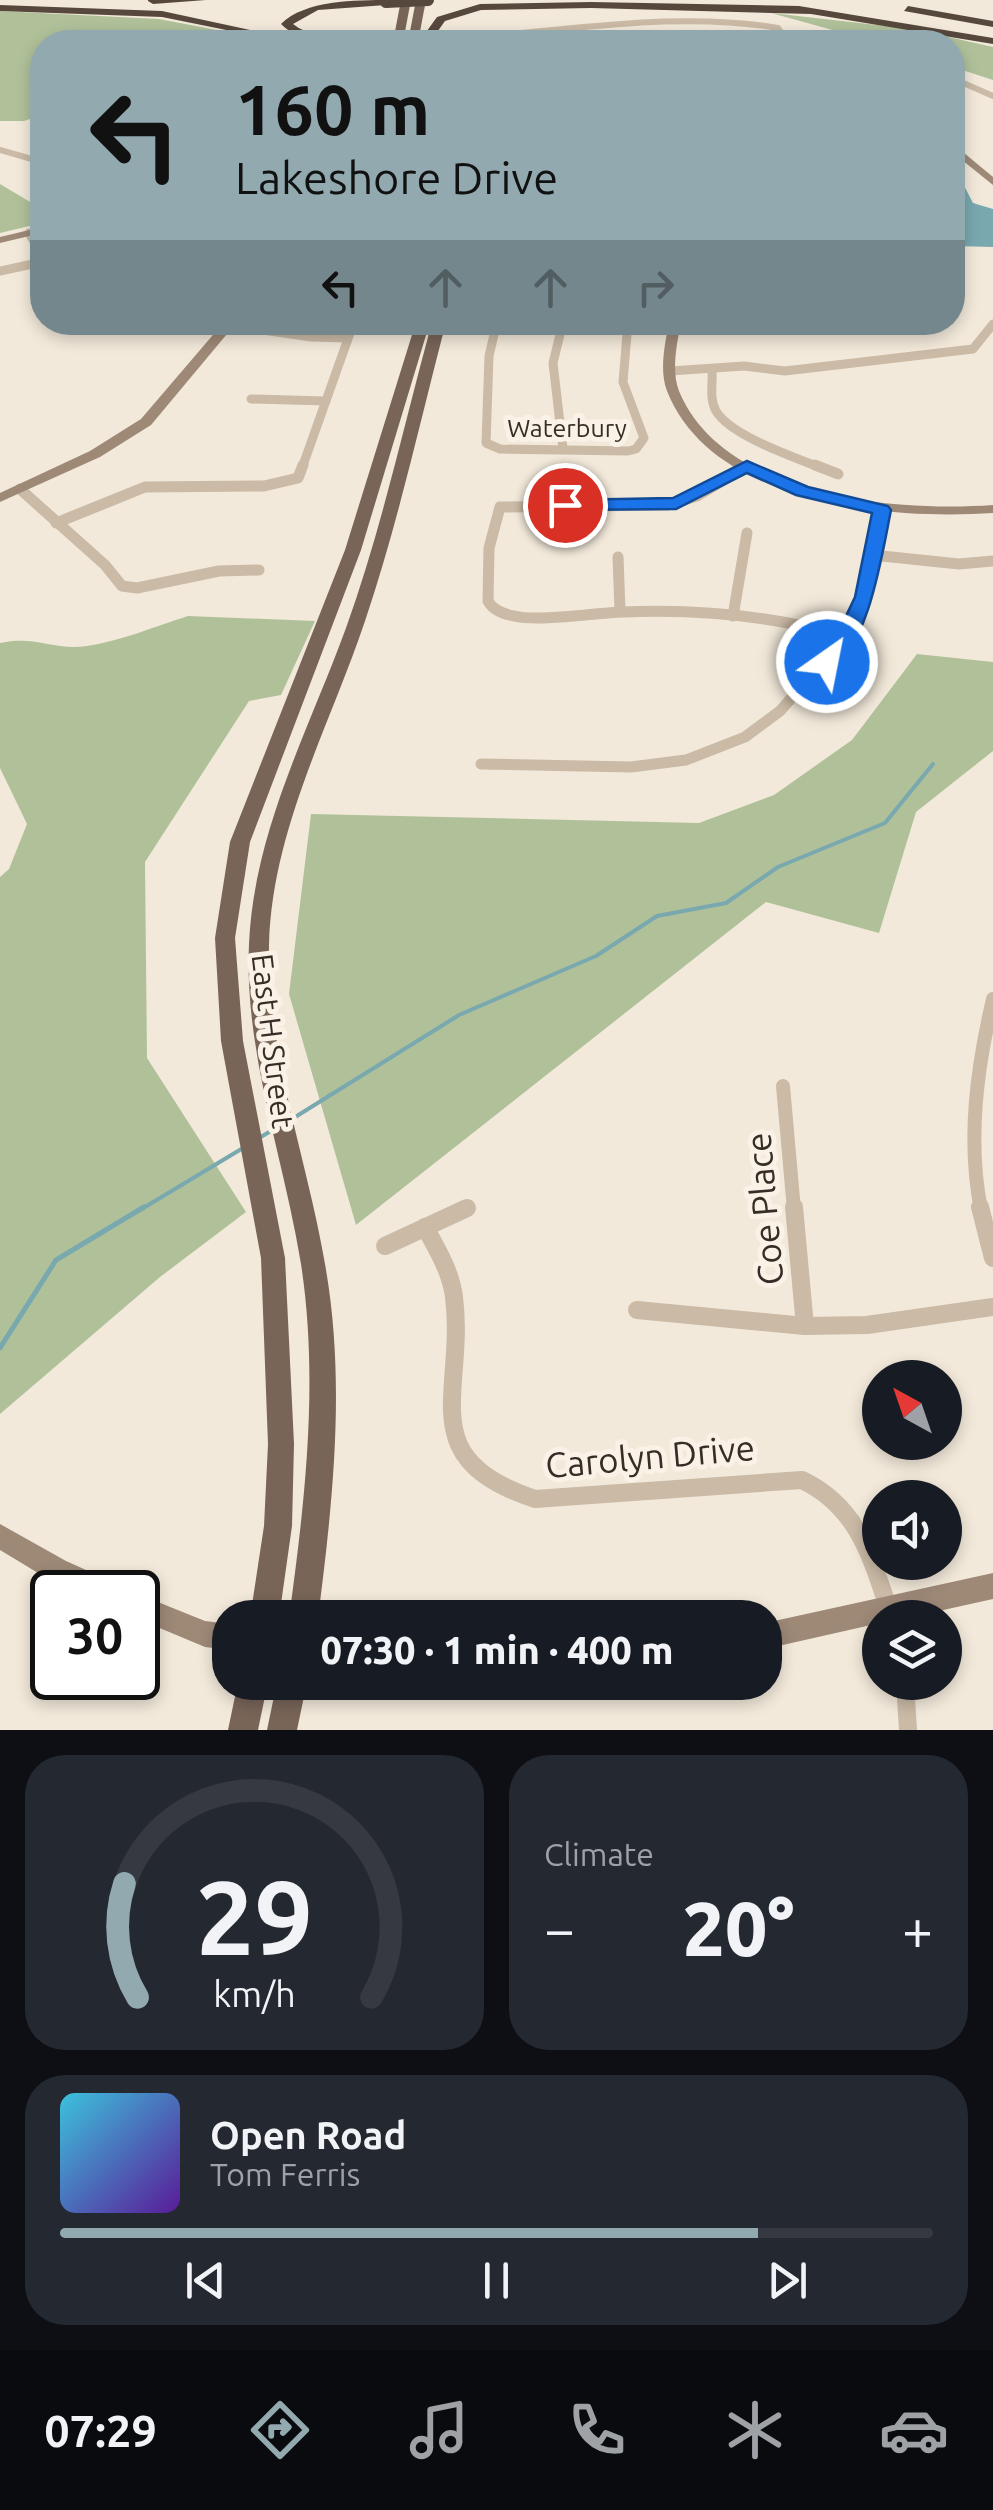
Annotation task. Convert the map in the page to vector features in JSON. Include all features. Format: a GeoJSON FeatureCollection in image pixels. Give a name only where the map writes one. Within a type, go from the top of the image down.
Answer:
{"type":"FeatureCollection","features":[{"type":"Feature","properties":{"kind":"highway"},"geometry":{"type":"LineString","coordinates":[[0,6],[200,0]]}},
{"type":"Feature","properties":{"kind":"highway"},"geometry":{"type":"LineString","coordinates":[[292,30],[287,24],[294,14],[312,8],[424,0]]}},
{"type":"Feature","properties":{"kind":"highway"},"geometry":{"type":"LineString","coordinates":[[699,0],[814,11],[927,30]]}},
{"type":"Feature","properties":{"kind":"highway"},"geometry":{"type":"LineString","coordinates":[[433,30],[441,18],[480,8],[644,4],[814,11]]}},
{"type":"Feature","properties":{"kind":"highway"},"geometry":{"type":"LineString","coordinates":[[0,6],[162,14],[241,30]]}},
{"type":"Feature","properties":{"kind":"highway"},"geometry":{"type":"LineString","coordinates":[[896,7],[993,24]]}},
{"type":"Feature","properties":{"kind":"highway"},"geometry":{"type":"LineString","coordinates":[[965,36],[993,41]]}},
{"type":"Feature","properties":{"kind":"main road"},"geometry":{"type":"LineString","coordinates":[[399,30],[406,0]]}},
{"type":"Feature","properties":{"kind":"main road"},"geometry":{"type":"LineString","coordinates":[[415,30],[424,0]]}},
{"type":"Feature","properties":{"kind":"main road","name":"East H Street"},"geometry":{"type":"LineString","coordinates":[[267,1600],[278,1526],[281,1444],[273,1258],[232,1040],[227,922],[240,842],[353,550],[419,335]]}},
{"type":"Feature","properties":{"kind":"main road","name":"East H Street"},"geometry":{"type":"LineString","coordinates":[[305,1600],[317,1514],[323,1402],[314,1268],[263,1008],[259,944],[266,884],[285,810],[369,586],[436,335]]}},
{"type":"Feature","properties":{"kind":"main road"},"geometry":{"type":"LineString","coordinates":[[244,1730],[250,1700]]}},
{"type":"Feature","properties":{"kind":"main road"},"geometry":{"type":"LineString","coordinates":[[282,1730],[288,1700]]}},
{"type":"Feature","properties":{"kind":"street"},"geometry":{"type":"LineString","coordinates":[[556,30],[730,22],[779,30]]}},
{"type":"Feature","properties":{"kind":"street"},"geometry":{"type":"LineString","coordinates":[[965,84],[993,96]]}},
{"type":"Feature","properties":{"kind":"street"},"geometry":{"type":"LineString","coordinates":[[0,150],[30,159]]}},
{"type":"Feature","properties":{"kind":"street"},"geometry":{"type":"LineString","coordinates":[[965,157],[993,182]]}},
{"type":"Feature","properties":{"kind":"street"},"geometry":{"type":"LineString","coordinates":[[0,240],[29,233]]}},
{"type":"Feature","properties":{"kind":"street"},"geometry":{"type":"LineString","coordinates":[[0,271],[30,262]]}},
{"type":"Feature","properties":{"kind":"street"},"geometry":{"type":"LineString","coordinates":[[670,371],[712,371],[764,364],[785,371],[974,349],[993,324]]}},
{"type":"Feature","properties":{"kind":"street"},"geometry":{"type":"LineString","coordinates":[[0,498],[95,454],[146,422],[221,335]]}},
{"type":"Feature","properties":{"kind":"street"},"geometry":{"type":"LineString","coordinates":[[294,335],[348,338]]}},
{"type":"Feature","properties":{"kind":"street"},"geometry":{"type":"LineString","coordinates":[[56,523],[148,486],[230,488],[266,486],[298,478],[349,335]]}},
{"type":"Feature","properties":{"kind":"street","name":"Waterbury"},"geometry":{"type":"LineString","coordinates":[[494,335],[489,356],[486,443],[500,450],[628,451],[644,443],[621,392],[619,364],[625,335]]}},
{"type":"Feature","properties":{"kind":"street"},"geometry":{"type":"LineString","coordinates":[[560,335],[553,364],[563,449]]}},
{"type":"Feature","properties":{"kind":"street"},"geometry":{"type":"LineString","coordinates":[[674,335],[670,371],[683,412],[718,447],[747,466],[802,491],[882,510],[940,513],[993,509]]}},
{"type":"Feature","properties":{"kind":"street"},"geometry":{"type":"LineString","coordinates":[[712,371],[712,400],[718,415],[787,454],[838,474]]}},
{"type":"Feature","properties":{"kind":"street"},"geometry":{"type":"LineString","coordinates":[[250,398],[326,401]]}},
{"type":"Feature","properties":{"kind":"street"},"geometry":{"type":"LineString","coordinates":[[747,466],[690,499],[668,505],[514,504],[496,512],[489,548],[488,601],[502,615],[516,617],[620,611],[733,616],[792,623],[846,637]]}},
{"type":"Feature","properties":{"kind":"street"},"geometry":{"type":"LineString","coordinates":[[20,489],[105,565],[122,586],[137,588],[219,571],[258,570]]}},
{"type":"Feature","properties":{"kind":"street"},"geometry":{"type":"LineString","coordinates":[[481,764],[630,768],[702,756],[765,724],[827,662],[846,637],[864,597],[882,510]]}},
{"type":"Feature","properties":{"kind":"street"},"geometry":{"type":"LineString","coordinates":[[733,616],[747,533]]}},
{"type":"Feature","properties":{"kind":"street"},"geometry":{"type":"LineString","coordinates":[[872,554],[991,564]]}},
{"type":"Feature","properties":{"kind":"street"},"geometry":{"type":"LineString","coordinates":[[618,557],[620,611]]}},
{"type":"Feature","properties":{"kind":"street"},"geometry":{"type":"LineString","coordinates":[[993,999],[983,1036],[972,1122],[973,1158],[993,1258]]}},
{"type":"Feature","properties":{"kind":"street","name":"Coe Place"},"geometry":{"type":"LineString","coordinates":[[783,1086],[805,1326]]}},
{"type":"Feature","properties":{"kind":"street"},"geometry":{"type":"LineString","coordinates":[[385,1246],[467,1208]]}},
{"type":"Feature","properties":{"kind":"street","name":"Carolyn Drive"},"geometry":{"type":"LineString","coordinates":[[426,1227],[449,1275],[456,1302],[448,1396],[451,1424],[462,1450],[480,1473],[505,1491],[535,1500],[802,1480],[825,1490],[854,1518],[885,1600]]}},
{"type":"Feature","properties":{"kind":"street"},"geometry":{"type":"LineString","coordinates":[[637,1310],[805,1326],[867,1325],[993,1307]]}},
{"type":"Feature","properties":{"kind":"street"},"geometry":{"type":"LineString","coordinates":[[0,1536],[57,1570]]}},
{"type":"Feature","properties":{"kind":"street"},"geometry":{"type":"LineString","coordinates":[[942,1600],[993,1586]]}},
{"type":"Feature","properties":{"kind":"street"},"geometry":{"type":"LineString","coordinates":[[160,1615],[212,1635]]}},
{"type":"Feature","properties":{"kind":"street"},"geometry":{"type":"LineString","coordinates":[[782,1633],[862,1619]]}},
{"type":"Feature","properties":{"kind":"street"},"geometry":{"type":"LineString","coordinates":[[907,1700],[908,1730]]}},
{"type":"Feature","properties":{"kind":"green space"},"geometry":{"type":"Polygon","coordinates":[[[0,11],[159,19],[217,30],[30,30],[30,119],[0,121],[0,11]]]}},
{"type":"Feature","properties":{"kind":"green space"},"geometry":{"type":"Polygon","coordinates":[[[771,13],[917,30],[833,30],[771,13]]]}},
{"type":"Feature","properties":{"kind":"green space"},"geometry":{"type":"Polygon","coordinates":[[[965,41],[993,47],[993,80],[965,71],[965,41]]]}},
{"type":"Feature","properties":{"kind":"green space"},"geometry":{"type":"Polygon","coordinates":[[[0,184],[30,202],[30,226],[0,233],[0,184]]]}},
{"type":"Feature","properties":{"kind":"green space"},"geometry":{"type":"Polygon","coordinates":[[[188,616],[315,621],[281,695],[249,701],[145,862],[147,1058],[246,1212],[160,1277],[0,1414],[0,877],[9,869],[27,824],[0,768],[0,643],[87,646],[188,616]]]}},
{"type":"Feature","properties":{"kind":"green space"},"geometry":{"type":"Polygon","coordinates":[[[917,654],[993,662],[993,751],[916,812],[879,933],[766,902],[356,1225],[289,994],[311,814],[699,823],[774,795],[852,740],[917,654]]]}},
{"type":"Feature","properties":{"kind":"water"},"geometry":{"type":"Polygon","coordinates":[[[965,188],[973,203],[993,209],[993,247],[965,246],[965,188]]]}},
{"type":"Feature","properties":{"kind":"waterway"},"geometry":{"type":"LineString","coordinates":[[292,1119],[459,1015],[596,956],[657,916],[726,903],[778,867],[885,823],[933,764]]}},
{"type":"Feature","properties":{"kind":"waterway"},"geometry":{"type":"LineString","coordinates":[[259,1138],[276,1128]]}},
{"type":"Feature","properties":{"kind":"waterway"},"geometry":{"type":"LineString","coordinates":[[140,1210],[243,1148]]}},
{"type":"Feature","properties":{"kind":"waterway"},"geometry":{"type":"LineString","coordinates":[[0,1348],[56,1260],[144,1207]]}},
{"type":"Feature","properties":{"kind":"route"},"geometry":{"type":"LineString","coordinates":[[565,505],[676,504],[747,466],[802,491],[882,510],[864,597],[846,637],[827,662]]}}]}
